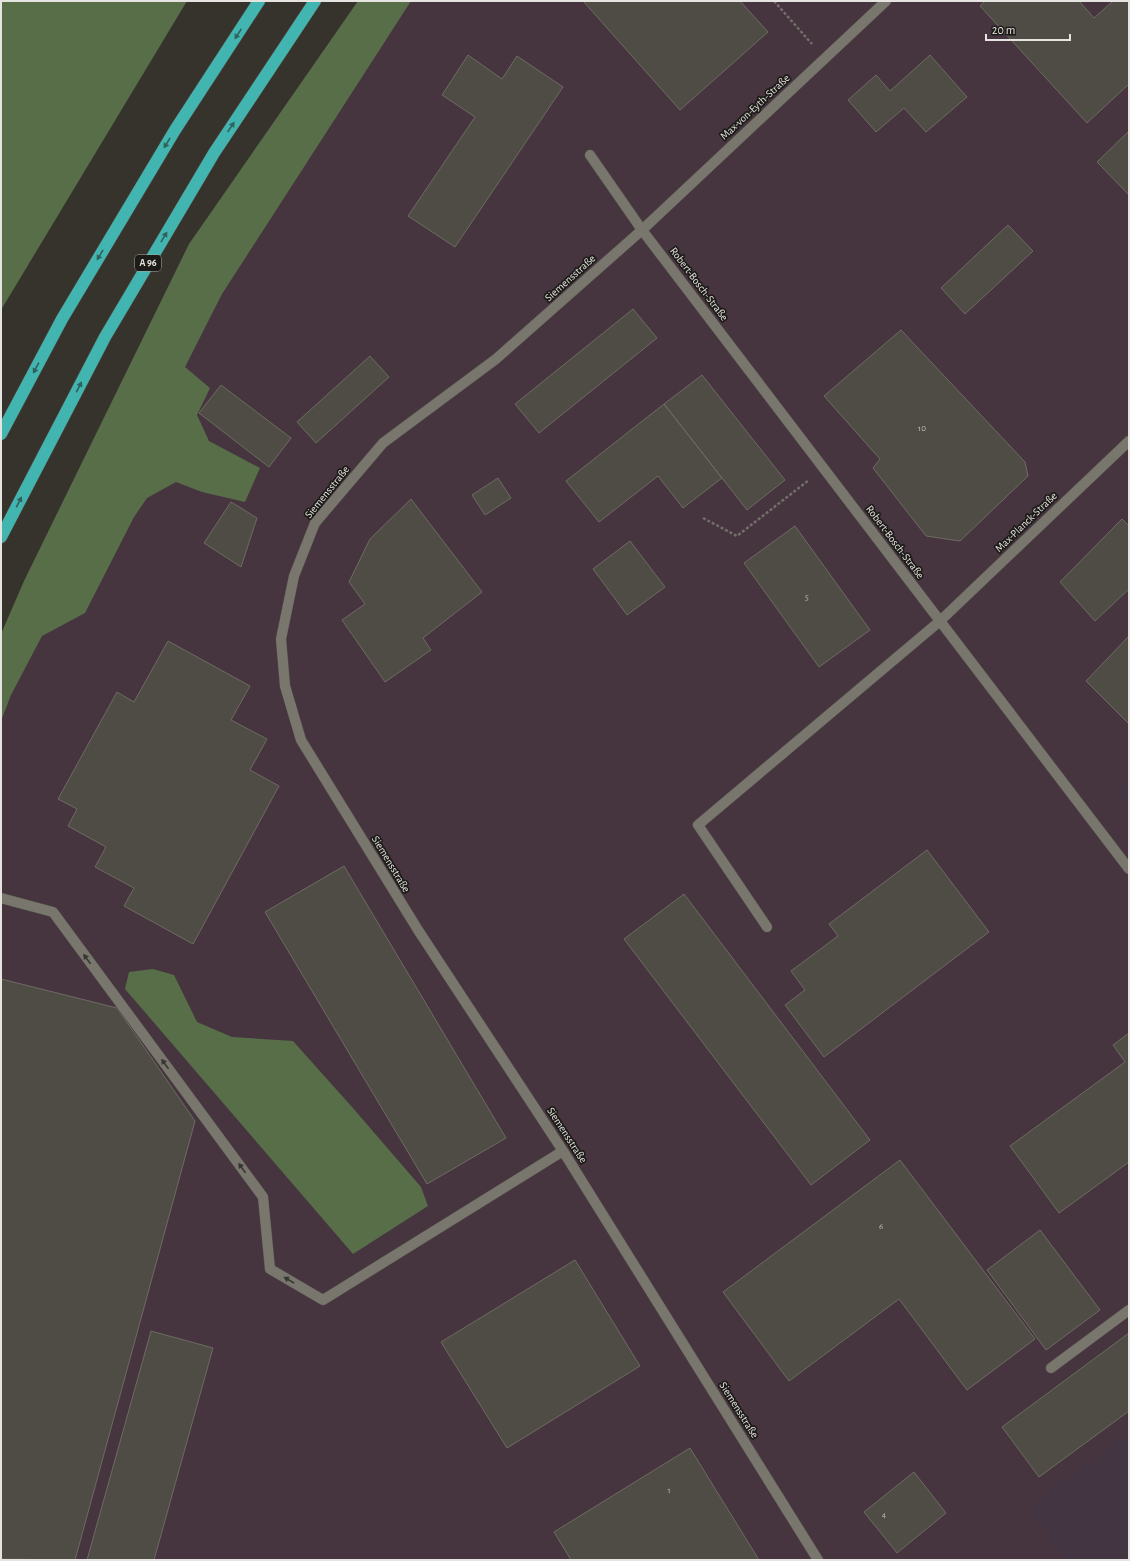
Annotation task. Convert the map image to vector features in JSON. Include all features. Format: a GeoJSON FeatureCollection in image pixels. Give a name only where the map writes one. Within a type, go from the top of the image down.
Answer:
{"type":"FeatureCollection","features":[{"type":"Feature","properties":{"kind":"highway"},"geometry":{"type":"LineString","coordinates":[[1,434],[70,306],[174,130],[259,1]]}},
{"type":"Feature","properties":{"kind":"highway","name":"A 96"},"geometry":{"type":"LineString","coordinates":[[1,537],[105,337],[214,153],[315,1]]}},
{"type":"Feature","properties":{"kind":"street","name":"Max-von-Eyth-Straße"},"geometry":{"type":"LineString","coordinates":[[642,230],[886,1]]}},
{"type":"Feature","properties":{"kind":"street","name":"Robert-Bosch-Straße"},"geometry":{"type":"LineString","coordinates":[[590,155],[642,230],[1129,869]]}},
{"type":"Feature","properties":{"kind":"street","name":"Siemensstraße"},"geometry":{"type":"LineString","coordinates":[[642,230],[496,359],[383,443],[315,523],[294,576],[281,639],[285,686],[301,740],[418,930],[563,1152],[818,1560]]}},
{"type":"Feature","properties":{"kind":"street","name":"Max-Planck-Straße"},"geometry":{"type":"LineString","coordinates":[[767,927],[698,825],[940,621],[1129,441]]}},
{"type":"Feature","properties":{"kind":"street"},"geometry":{"type":"LineString","coordinates":[[1,898],[53,912],[262,1197],[270,1269],[323,1300],[563,1152]]}},
{"type":"Feature","properties":{"kind":"street"},"geometry":{"type":"LineString","coordinates":[[1051,1368],[1129,1310]]}},
{"type":"Feature","properties":{"kind":"path"},"geometry":{"type":"LineString","coordinates":[[774,1],[824,58]]}},
{"type":"Feature","properties":{"kind":"path"},"geometry":{"type":"LineString","coordinates":[[703,518],[737,536],[823,468]]}},
{"type":"Feature","properties":{"kind":"shaded area"},"geometry":{"type":"Polygon","coordinates":[[[358,1],[1129,1],[1129,1560],[1,1560],[1,679],[24,581],[189,244],[358,1]]]}},
{"type":"Feature","properties":{"kind":"shaded area"},"geometry":{"type":"Polygon","coordinates":[[[1129,778],[1129,811],[1115,791],[1129,778]]]}},
{"type":"Feature","properties":{"kind":"shaded area"},"geometry":{"type":"Polygon","coordinates":[[[1129,1433],[1129,1560],[1064,1560],[1029,1506],[1129,1433]]]}},
{"type":"Feature","properties":{"kind":"green space"},"geometry":{"type":"Polygon","coordinates":[[[1,1],[187,1],[1,310],[1,1]]]}},
{"type":"Feature","properties":{"kind":"green space"},"geometry":{"type":"Polygon","coordinates":[[[358,1],[411,1],[222,294],[185,367],[210,388],[197,415],[209,441],[260,468],[245,502],[202,492],[176,482],[147,498],[134,517],[85,613],[42,636],[11,695],[1,721],[1,634],[24,581],[189,244],[358,1]]]}},
{"type":"Feature","properties":{"kind":"green space"},"geometry":{"type":"Polygon","coordinates":[[[153,969],[174,975],[197,1022],[232,1037],[293,1041],[421,1187],[428,1206],[353,1254],[125,989],[129,972],[153,969]]]}},
{"type":"Feature","properties":{"kind":"building"},"geometry":{"type":"Polygon","coordinates":[[[583,1],[740,1],[768,32],[680,110],[583,1]]]}},
{"type":"Feature","properties":{"kind":"building"},"geometry":{"type":"Polygon","coordinates":[[[985,1],[1079,1],[1094,18],[1113,1],[1129,1],[1129,84],[1087,123],[980,6],[985,1]]]}},
{"type":"Feature","properties":{"kind":"building"},"geometry":{"type":"Polygon","coordinates":[[[468,55],[502,79],[517,56],[563,87],[455,247],[408,216],[475,117],[442,95],[468,55]]]}},
{"type":"Feature","properties":{"kind":"building"},"geometry":{"type":"Polygon","coordinates":[[[930,55],[967,97],[926,132],[904,108],[876,132],[848,100],[876,75],[890,91],[930,55]]]}},
{"type":"Feature","properties":{"kind":"building"},"geometry":{"type":"Polygon","coordinates":[[[1129,131],[1129,195],[1097,162],[1129,131]]]}},
{"type":"Feature","properties":{"kind":"building"},"geometry":{"type":"Polygon","coordinates":[[[1008,225],[1033,251],[965,314],[941,288],[1008,225]]]}},
{"type":"Feature","properties":{"kind":"building"},"geometry":{"type":"Polygon","coordinates":[[[633,309],[657,338],[539,433],[515,404],[633,309]]]}},
{"type":"Feature","properties":{"kind":"building"},"geometry":{"type":"Polygon","coordinates":[[[901,330],[1025,462],[1028,476],[960,541],[926,536],[873,468],[880,459],[824,396],[901,330]]]}},
{"type":"Feature","properties":{"kind":"building"},"geometry":{"type":"Polygon","coordinates":[[[370,356],[389,377],[316,443],[297,422],[370,356]]]}},
{"type":"Feature","properties":{"kind":"building"},"geometry":{"type":"Polygon","coordinates":[[[702,375],[785,480],[747,510],[664,404],[702,375]]]}},
{"type":"Feature","properties":{"kind":"building"},"geometry":{"type":"Polygon","coordinates":[[[221,385],[291,438],[269,467],[199,413],[221,385]]]}},
{"type":"Feature","properties":{"kind":"building"},"geometry":{"type":"Polygon","coordinates":[[[664,404],[722,478],[683,508],[658,476],[599,522],[566,481],[664,404]]]}},
{"type":"Feature","properties":{"kind":"building"},"geometry":{"type":"Polygon","coordinates":[[[498,478],[511,498],[485,515],[472,495],[498,478]]]}},
{"type":"Feature","properties":{"kind":"building"},"geometry":{"type":"Polygon","coordinates":[[[411,499],[482,592],[423,638],[431,650],[385,682],[342,620],[365,604],[349,582],[370,539],[411,499]]]}},
{"type":"Feature","properties":{"kind":"building"},"geometry":{"type":"Polygon","coordinates":[[[231,502],[257,518],[241,567],[204,543],[231,502]]]}},
{"type":"Feature","properties":{"kind":"building"},"geometry":{"type":"Polygon","coordinates":[[[1122,519],[1129,526],[1129,589],[1095,621],[1060,582],[1122,519]]]}},
{"type":"Feature","properties":{"kind":"building"},"geometry":{"type":"Polygon","coordinates":[[[795,526],[870,630],[819,667],[744,563],[795,526]]]}},
{"type":"Feature","properties":{"kind":"building"},"geometry":{"type":"Polygon","coordinates":[[[630,541],[665,587],[627,615],[593,569],[630,541]]]}},
{"type":"Feature","properties":{"kind":"building"},"geometry":{"type":"Polygon","coordinates":[[[1129,636],[1129,724],[1086,681],[1129,636]]]}},
{"type":"Feature","properties":{"kind":"building"},"geometry":{"type":"Polygon","coordinates":[[[168,641],[250,686],[231,720],[267,739],[250,770],[279,786],[193,944],[124,906],[134,888],[95,867],[106,847],[68,826],[77,809],[58,799],[117,692],[134,702],[168,641]]]}},
{"type":"Feature","properties":{"kind":"building"},"geometry":{"type":"Polygon","coordinates":[[[927,850],[989,932],[824,1057],[785,1005],[805,990],[791,971],[838,936],[829,924],[927,850]]]}},
{"type":"Feature","properties":{"kind":"building"},"geometry":{"type":"Polygon","coordinates":[[[344,866],[506,1138],[427,1184],[265,912],[344,866]]]}},
{"type":"Feature","properties":{"kind":"building"},"geometry":{"type":"Polygon","coordinates":[[[684,894],[870,1140],[811,1185],[624,939],[684,894]]]}},
{"type":"Feature","properties":{"kind":"building"},"geometry":{"type":"Polygon","coordinates":[[[1,979],[117,1008],[195,1121],[75,1560],[1,1559],[1,979]]]}},
{"type":"Feature","properties":{"kind":"building"},"geometry":{"type":"Polygon","coordinates":[[[1129,1033],[1129,1162],[1059,1213],[1010,1146],[1125,1062],[1113,1045],[1129,1033]]]}},
{"type":"Feature","properties":{"kind":"building"},"geometry":{"type":"Polygon","coordinates":[[[900,1160],[1035,1339],[967,1390],[899,1299],[789,1381],[723,1292],[900,1160]]]}},
{"type":"Feature","properties":{"kind":"building"},"geometry":{"type":"Polygon","coordinates":[[[1040,1230],[1100,1310],[1046,1350],[987,1270],[1040,1230]]]}},
{"type":"Feature","properties":{"kind":"building"},"geometry":{"type":"Polygon","coordinates":[[[575,1260],[640,1366],[507,1448],[441,1342],[575,1260]]]}},
{"type":"Feature","properties":{"kind":"building"},"geometry":{"type":"Polygon","coordinates":[[[151,1331],[213,1348],[154,1560],[87,1560],[151,1331]]]}},
{"type":"Feature","properties":{"kind":"building"},"geometry":{"type":"Polygon","coordinates":[[[1129,1333],[1129,1411],[1039,1477],[1002,1427],[1129,1333]]]}},
{"type":"Feature","properties":{"kind":"building"},"geometry":{"type":"Polygon","coordinates":[[[690,1448],[759,1560],[571,1560],[554,1532],[690,1448]]]}},
{"type":"Feature","properties":{"kind":"building"},"geometry":{"type":"Polygon","coordinates":[[[914,1472],[946,1513],[897,1553],[864,1512],[914,1472]]]}}]}
